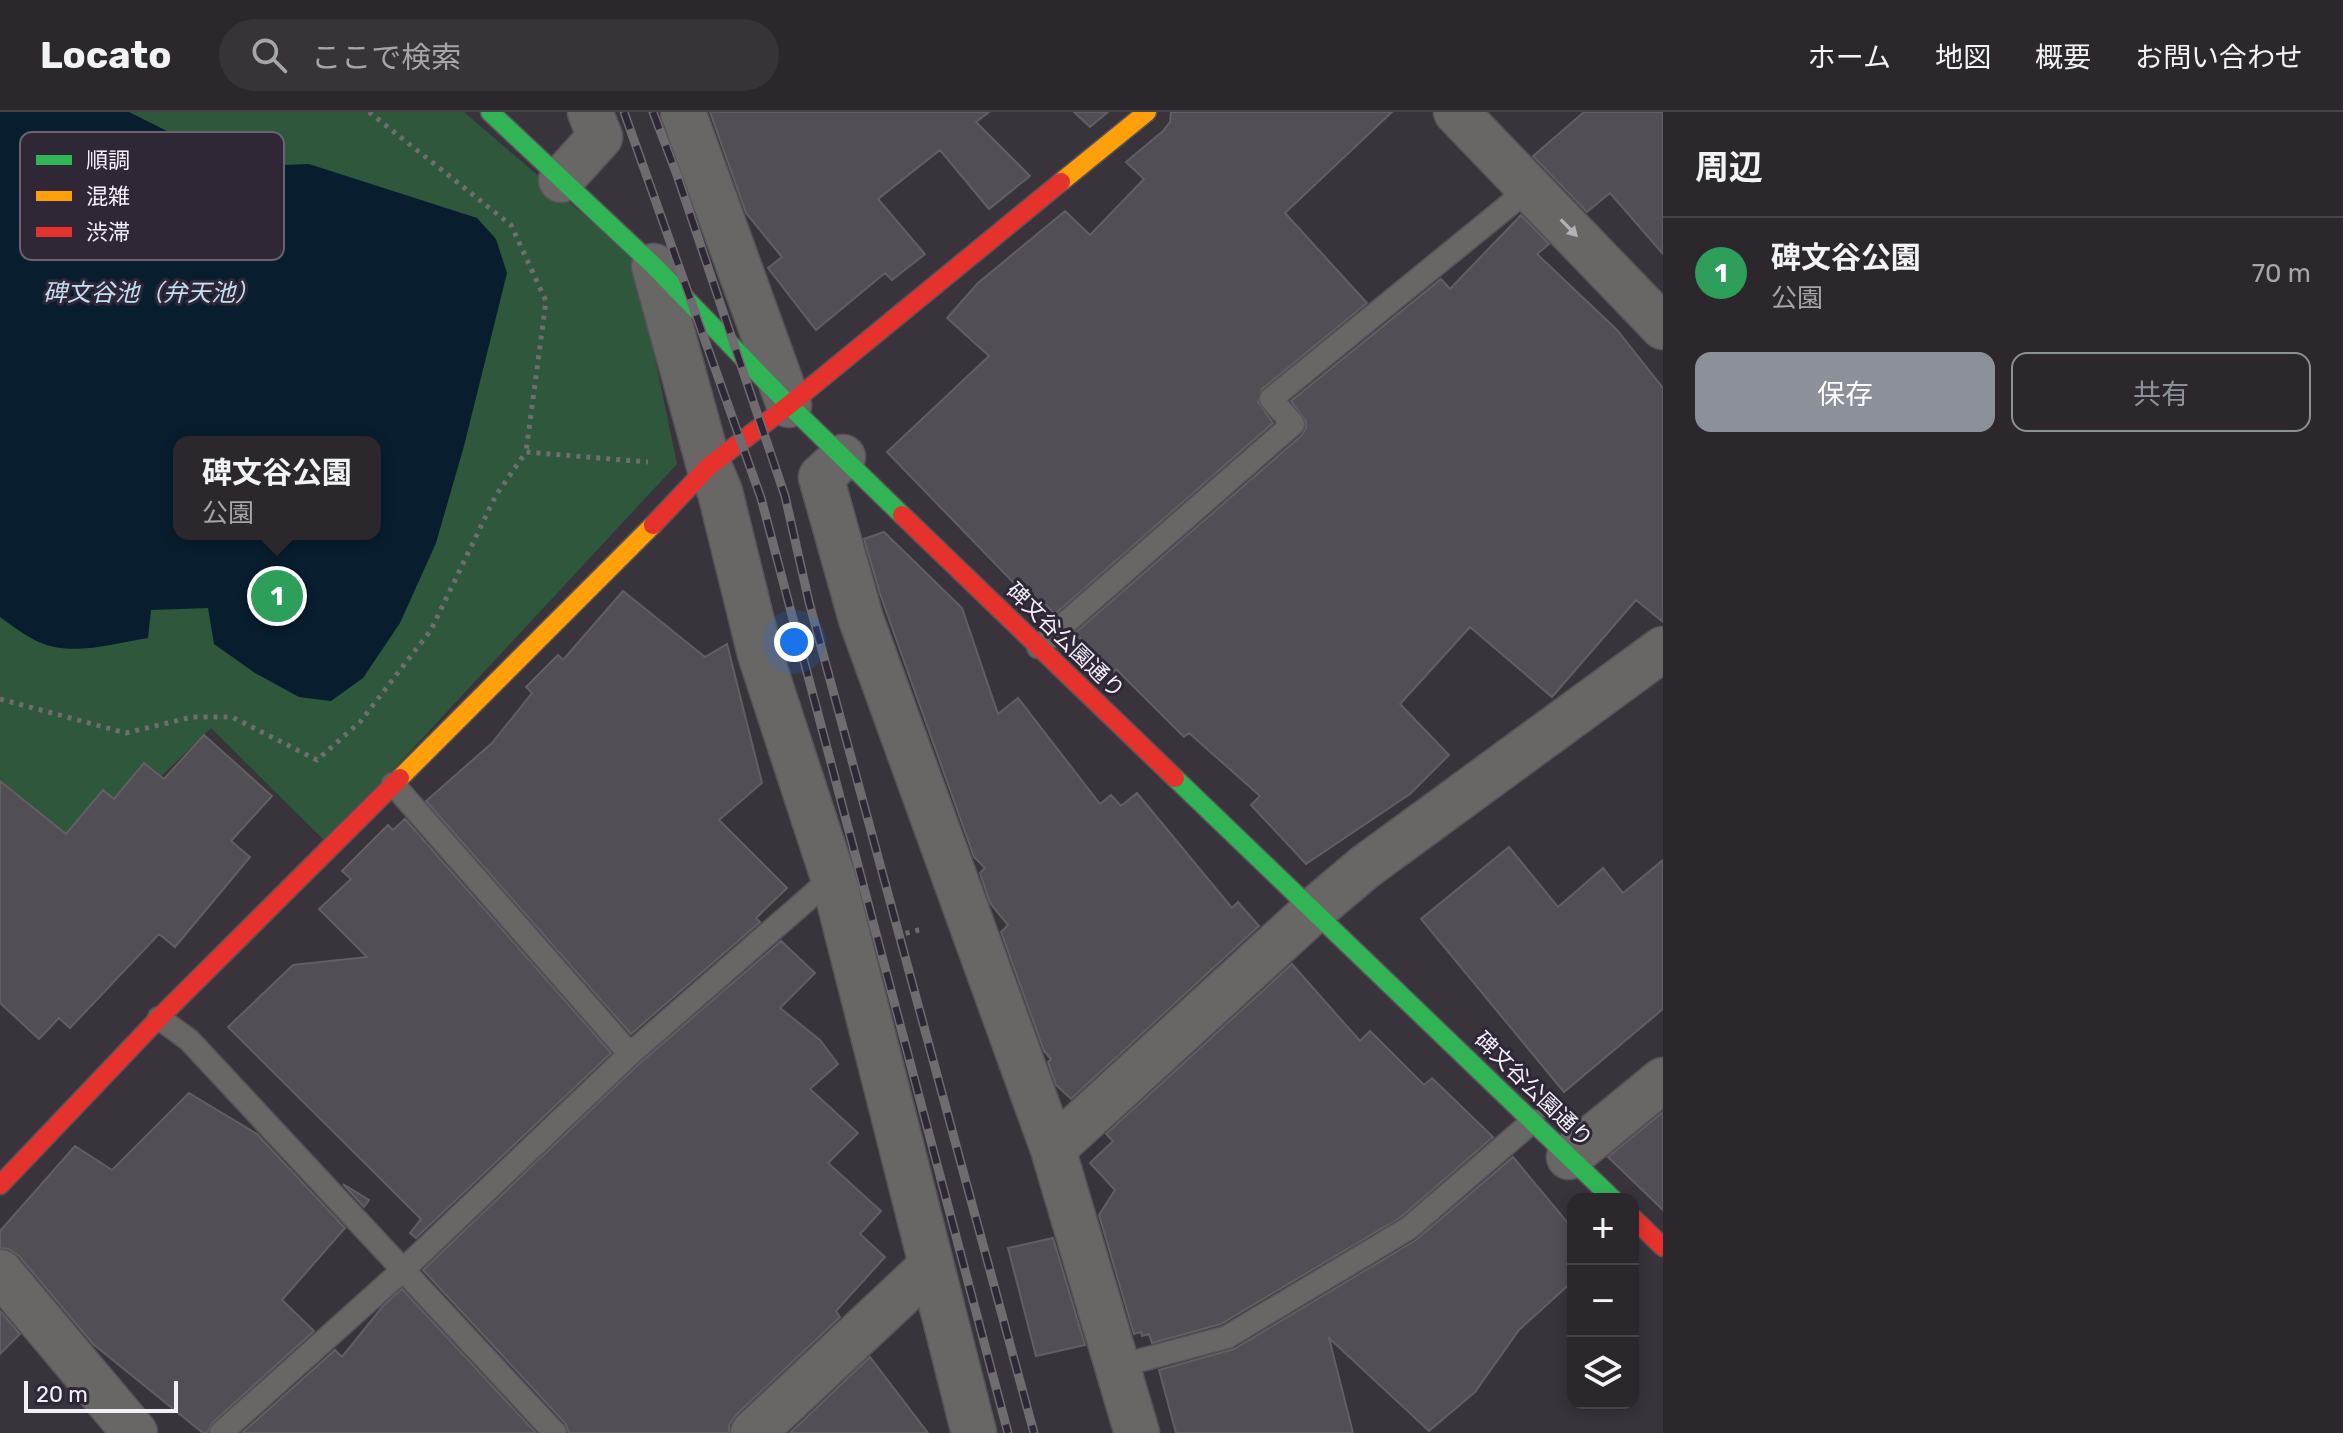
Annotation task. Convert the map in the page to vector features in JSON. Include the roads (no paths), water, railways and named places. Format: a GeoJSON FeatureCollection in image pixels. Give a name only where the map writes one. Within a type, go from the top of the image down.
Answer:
{"type":"FeatureCollection","features":[{"type":"Feature","properties":{"kind":"street","name":"碑文谷公園通り"},"geometry":{"type":"LineString","coordinates":[[490,112],[654,266],[789,405],[1607,1193]]}},
{"type":"Feature","properties":{"kind":"street"},"geometry":{"type":"LineString","coordinates":[[561,180],[600,137],[590,112]]}},
{"type":"Feature","properties":{"kind":"street"},"geometry":{"type":"LineString","coordinates":[[683,112],[789,405]]}},
{"type":"Feature","properties":{"kind":"street"},"geometry":{"type":"LineString","coordinates":[[0,1185],[159,1018],[709,466],[789,405],[1147,112]]}},
{"type":"Feature","properties":{"kind":"street"},"geometry":{"type":"LineString","coordinates":[[1456,112],[1663,327]]}},
{"type":"Feature","properties":{"kind":"street"},"geometry":{"type":"LineString","coordinates":[[654,266],[709,466],[720,492],[760,654],[833,877],[974,1433]]}},
{"type":"Feature","properties":{"kind":"street"},"geometry":{"type":"LineString","coordinates":[[843,457],[821,477],[861,619],[1053,1149],[1137,1433]]}},
{"type":"Feature","properties":{"kind":"street"},"geometry":{"type":"LineString","coordinates":[[1053,1149],[1365,867],[1663,649]]}},
{"type":"Feature","properties":{"kind":"street"},"geometry":{"type":"LineString","coordinates":[[1569,1157],[1663,1080]]}},
{"type":"Feature","properties":{"kind":"street"},"geometry":{"type":"LineString","coordinates":[[1639,1224],[1663,1247]]}},
{"type":"Feature","properties":{"kind":"street"},"geometry":{"type":"LineString","coordinates":[[753,1433],[930,1267]]}},
{"type":"Feature","properties":{"kind":"street"},"geometry":{"type":"LineString","coordinates":[[0,1272],[135,1433]]}},
{"type":"Feature","properties":{"kind":"lane"},"geometry":{"type":"LineString","coordinates":[[1038,647],[1293,424],[1271,399],[1530,188]]}},
{"type":"Feature","properties":{"kind":"lane"},"geometry":{"type":"LineString","coordinates":[[393,784],[630,1054]]}},
{"type":"Feature","properties":{"kind":"lane"},"geometry":{"type":"LineString","coordinates":[[221,1433],[404,1269],[630,1054],[833,877]]}},
{"type":"Feature","properties":{"kind":"lane"},"geometry":{"type":"LineString","coordinates":[[159,1018],[189,1040],[555,1433]]}},
{"type":"Feature","properties":{"kind":"lane"},"geometry":{"type":"LineString","coordinates":[[1119,1366],[1227,1337],[1409,1228],[1533,1121]]}},
{"type":"Feature","properties":{"kind":"water","name":"碑文谷池（弁天池）"},"geometry":{"type":"Polygon","coordinates":[[[0,112],[129,112],[169,132],[20,132],[20,260],[284,260],[284,165],[309,164],[477,218],[496,239],[507,273],[464,446],[436,543],[400,623],[363,678],[331,701],[299,697],[255,673],[214,644],[208,608],[151,610],[148,638],[104,646],[59,648],[27,636],[0,617],[0,112]]]}},
{"type":"Feature","properties":{"kind":"railway"},"geometry":{"type":"LineString","coordinates":[[624,112],[761,498],[1008,1433]]}},
{"type":"Feature","properties":{"kind":"railway"},"geometry":{"type":"LineString","coordinates":[[653,112],[785,496],[809,602],[1034,1433]]}},
{"type":"Feature","properties":{"kind":"place","name":"碑文谷公園"},"geometry":{"type":"Point","coordinates":[277,596]}}]}
